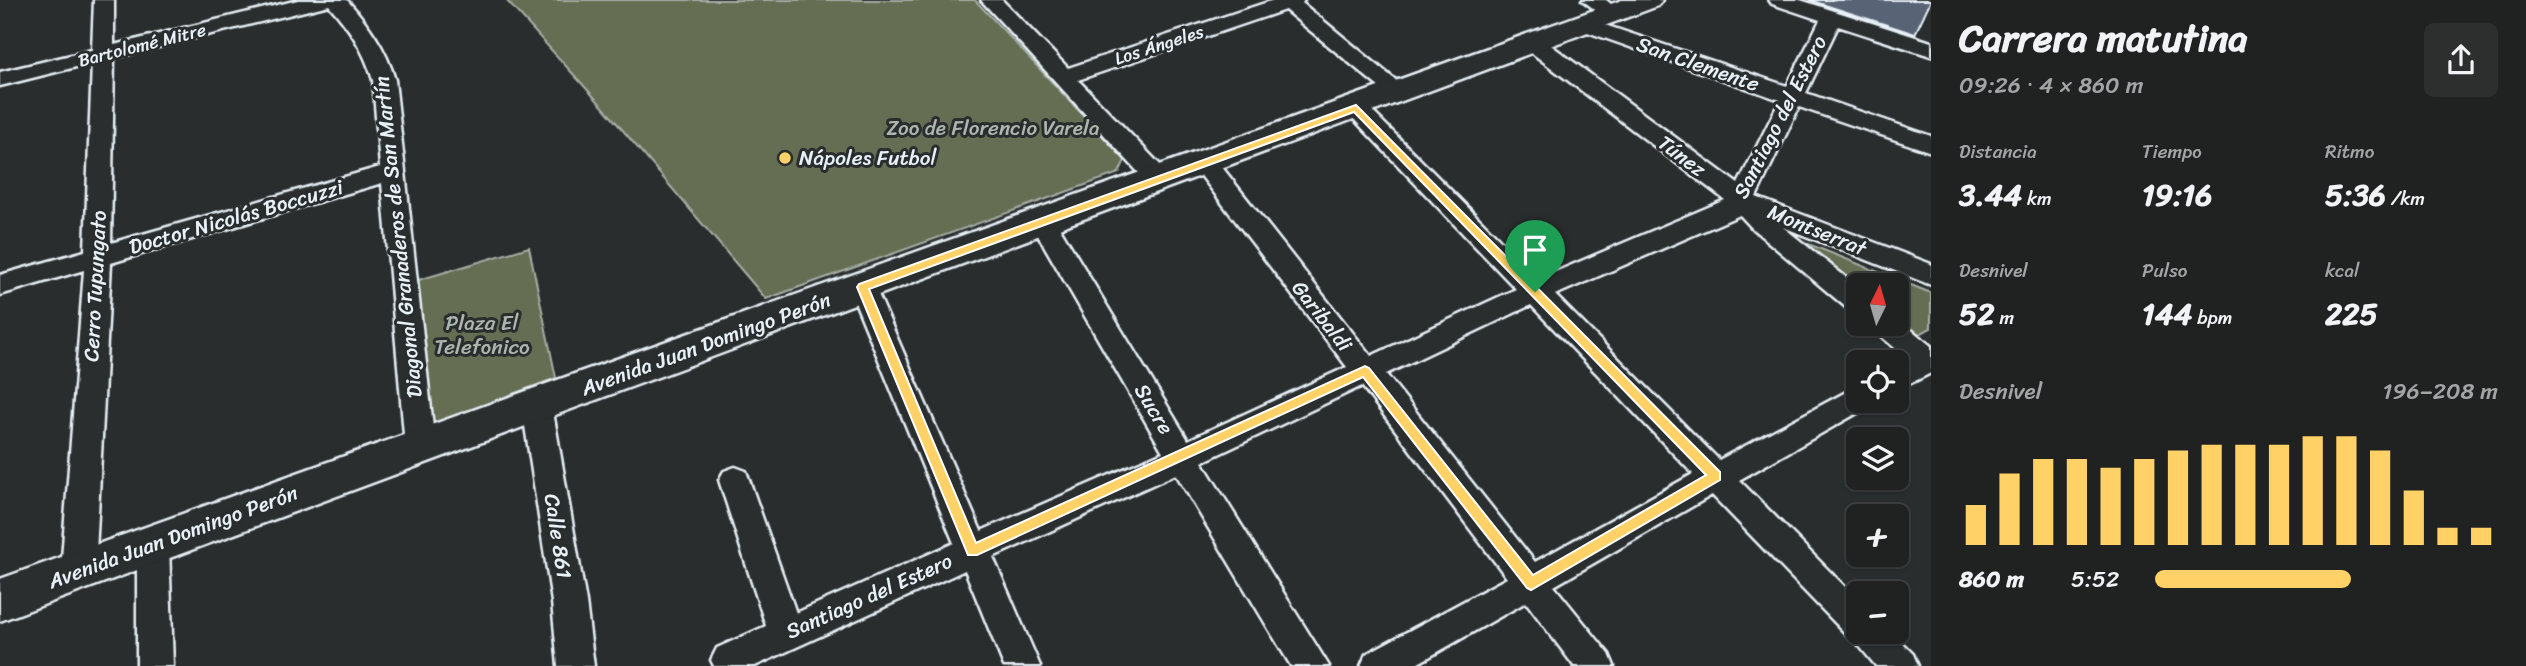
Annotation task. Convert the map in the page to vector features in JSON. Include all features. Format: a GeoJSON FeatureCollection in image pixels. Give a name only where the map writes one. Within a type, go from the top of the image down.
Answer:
{"type":"FeatureCollection","features":[{"type":"Feature","properties":{"kind":"main road","name":"Avenida Juan Domingo Perón"},"geometry":{"type":"LineString","coordinates":[[0,600],[1356,108],[1532,42],[1596,12],[1648,0]]}},
{"type":"Feature","properties":{"kind":"street","name":"Cerro Tupungato"},"geometry":{"type":"LineString","coordinates":[[78,572],[98,256],[104,0]]}},
{"type":"Feature","properties":{"kind":"street","name":"Bartolomé Mitre"},"geometry":{"type":"LineString","coordinates":[[0,79],[324,0]]}},
{"type":"Feature","properties":{"kind":"street","name":"Diagonal Granaderos de San Martín"},"geometry":{"type":"LineString","coordinates":[[335,0],[370,39],[384,79],[420,446]]}},
{"type":"Feature","properties":{"kind":"street"},"geometry":{"type":"LineString","coordinates":[[991,0],[1159,179]]}},
{"type":"Feature","properties":{"kind":"street"},"geometry":{"type":"LineString","coordinates":[[1779,0],[1931,49]]}},
{"type":"Feature","properties":{"kind":"street"},"geometry":{"type":"LineString","coordinates":[[1289,1],[1399,92]]}},
{"type":"Feature","properties":{"kind":"street","name":"Los Ángeles"},"geometry":{"type":"LineString","coordinates":[[1064,77],[1289,1]]}},
{"type":"Feature","properties":{"kind":"street","name":"San Clemente"},"geometry":{"type":"LineString","coordinates":[[1596,12],[1793,97],[1931,144]]}},
{"type":"Feature","properties":{"kind":"street","name":"Santiago del Estero"},"geometry":{"type":"LineString","coordinates":[[729,660],[1182,457],[1535,292],[1731,209],[1742,200],[1832,17]]}},
{"type":"Feature","properties":{"kind":"street","name":"Túnez"},"geometry":{"type":"LineString","coordinates":[[1532,42],[1742,200],[1762,223],[1846,292]]}},
{"type":"Feature","properties":{"kind":"street"},"geometry":{"type":"LineString","coordinates":[[1356,108],[1846,611]]}},
{"type":"Feature","properties":{"kind":"street","name":"Garibaldi"},"geometry":{"type":"LineString","coordinates":[[1205,163],[1596,666]]}},
{"type":"Feature","properties":{"kind":"street","name":"Doctor Nicolás Boccuzzi"},"geometry":{"type":"LineString","coordinates":[[0,285],[392,173]]}},
{"type":"Feature","properties":{"kind":"street","name":"Montserrat"},"geometry":{"type":"LineString","coordinates":[[1742,200],[1931,275]]}},
{"type":"Feature","properties":{"kind":"street","name":"Sucre"},"geometry":{"type":"LineString","coordinates":[[1043,221],[1182,457],[1311,666]]}},
{"type":"Feature","properties":{"kind":"street"},"geometry":{"type":"LineString","coordinates":[[862,287],[1021,666]]}},
{"type":"Feature","properties":{"kind":"street"},"geometry":{"type":"LineString","coordinates":[[1900,336],[1931,361],[1909,372]]}},
{"type":"Feature","properties":{"kind":"street"},"geometry":{"type":"LineString","coordinates":[[1379,666],[1531,583],[1715,476],[1846,405]]}},
{"type":"Feature","properties":{"kind":"street","name":"Calle 861"},"geometry":{"type":"LineString","coordinates":[[537,406],[569,602],[576,666]]}},
{"type":"Feature","properties":{"kind":"street"},"geometry":{"type":"LineString","coordinates":[[735,481],[786,633]]}},
{"type":"Feature","properties":{"kind":"street"},"geometry":{"type":"LineString","coordinates":[[153,545],[155,666]]}},
{"type":"Feature","properties":{"kind":"street"},"geometry":{"type":"LineString","coordinates":[[1879,644],[1900,666]]}},
{"type":"Feature","properties":{"kind":"green space","name":"Zoo de Florencio Varela"},"geometry":{"type":"Polygon","coordinates":[[[506,0],[975,0],[1125,160],[1119,173],[766,299],[604,108],[506,0]]]}},
{"type":"Feature","properties":{"kind":"green space"},"geometry":{"type":"Polygon","coordinates":[[[1801,241],[1881,273],[1846,273],[1846,277],[1801,241]]]}},
{"type":"Feature","properties":{"kind":"green space","name":"Plaza El Telefonico"},"geometry":{"type":"Polygon","coordinates":[[[529,247],[556,378],[428,425],[412,282],[529,247]]]}},
{"type":"Feature","properties":{"kind":"green space"},"geometry":{"type":"Polygon","coordinates":[[[1909,284],[1931,293],[1931,328],[1918,335],[1909,328],[1909,284]]]}},
{"type":"Feature","properties":{"kind":"building"},"geometry":{"type":"Polygon","coordinates":[[[1809,0],[1931,0],[1915,34],[1809,0]]]}},
{"type":"Feature","properties":{"kind":"place","name":"Nápoles Futbol"},"geometry":{"type":"Point","coordinates":[785,158]}},
{"type":"Feature","properties":{"kind":"route"},"geometry":{"type":"LineString","coordinates":[[1356,108],[1535,292],[1715,476],[1531,583],[1365,371],[973,551],[862,287],[1356,108]]}}]}
